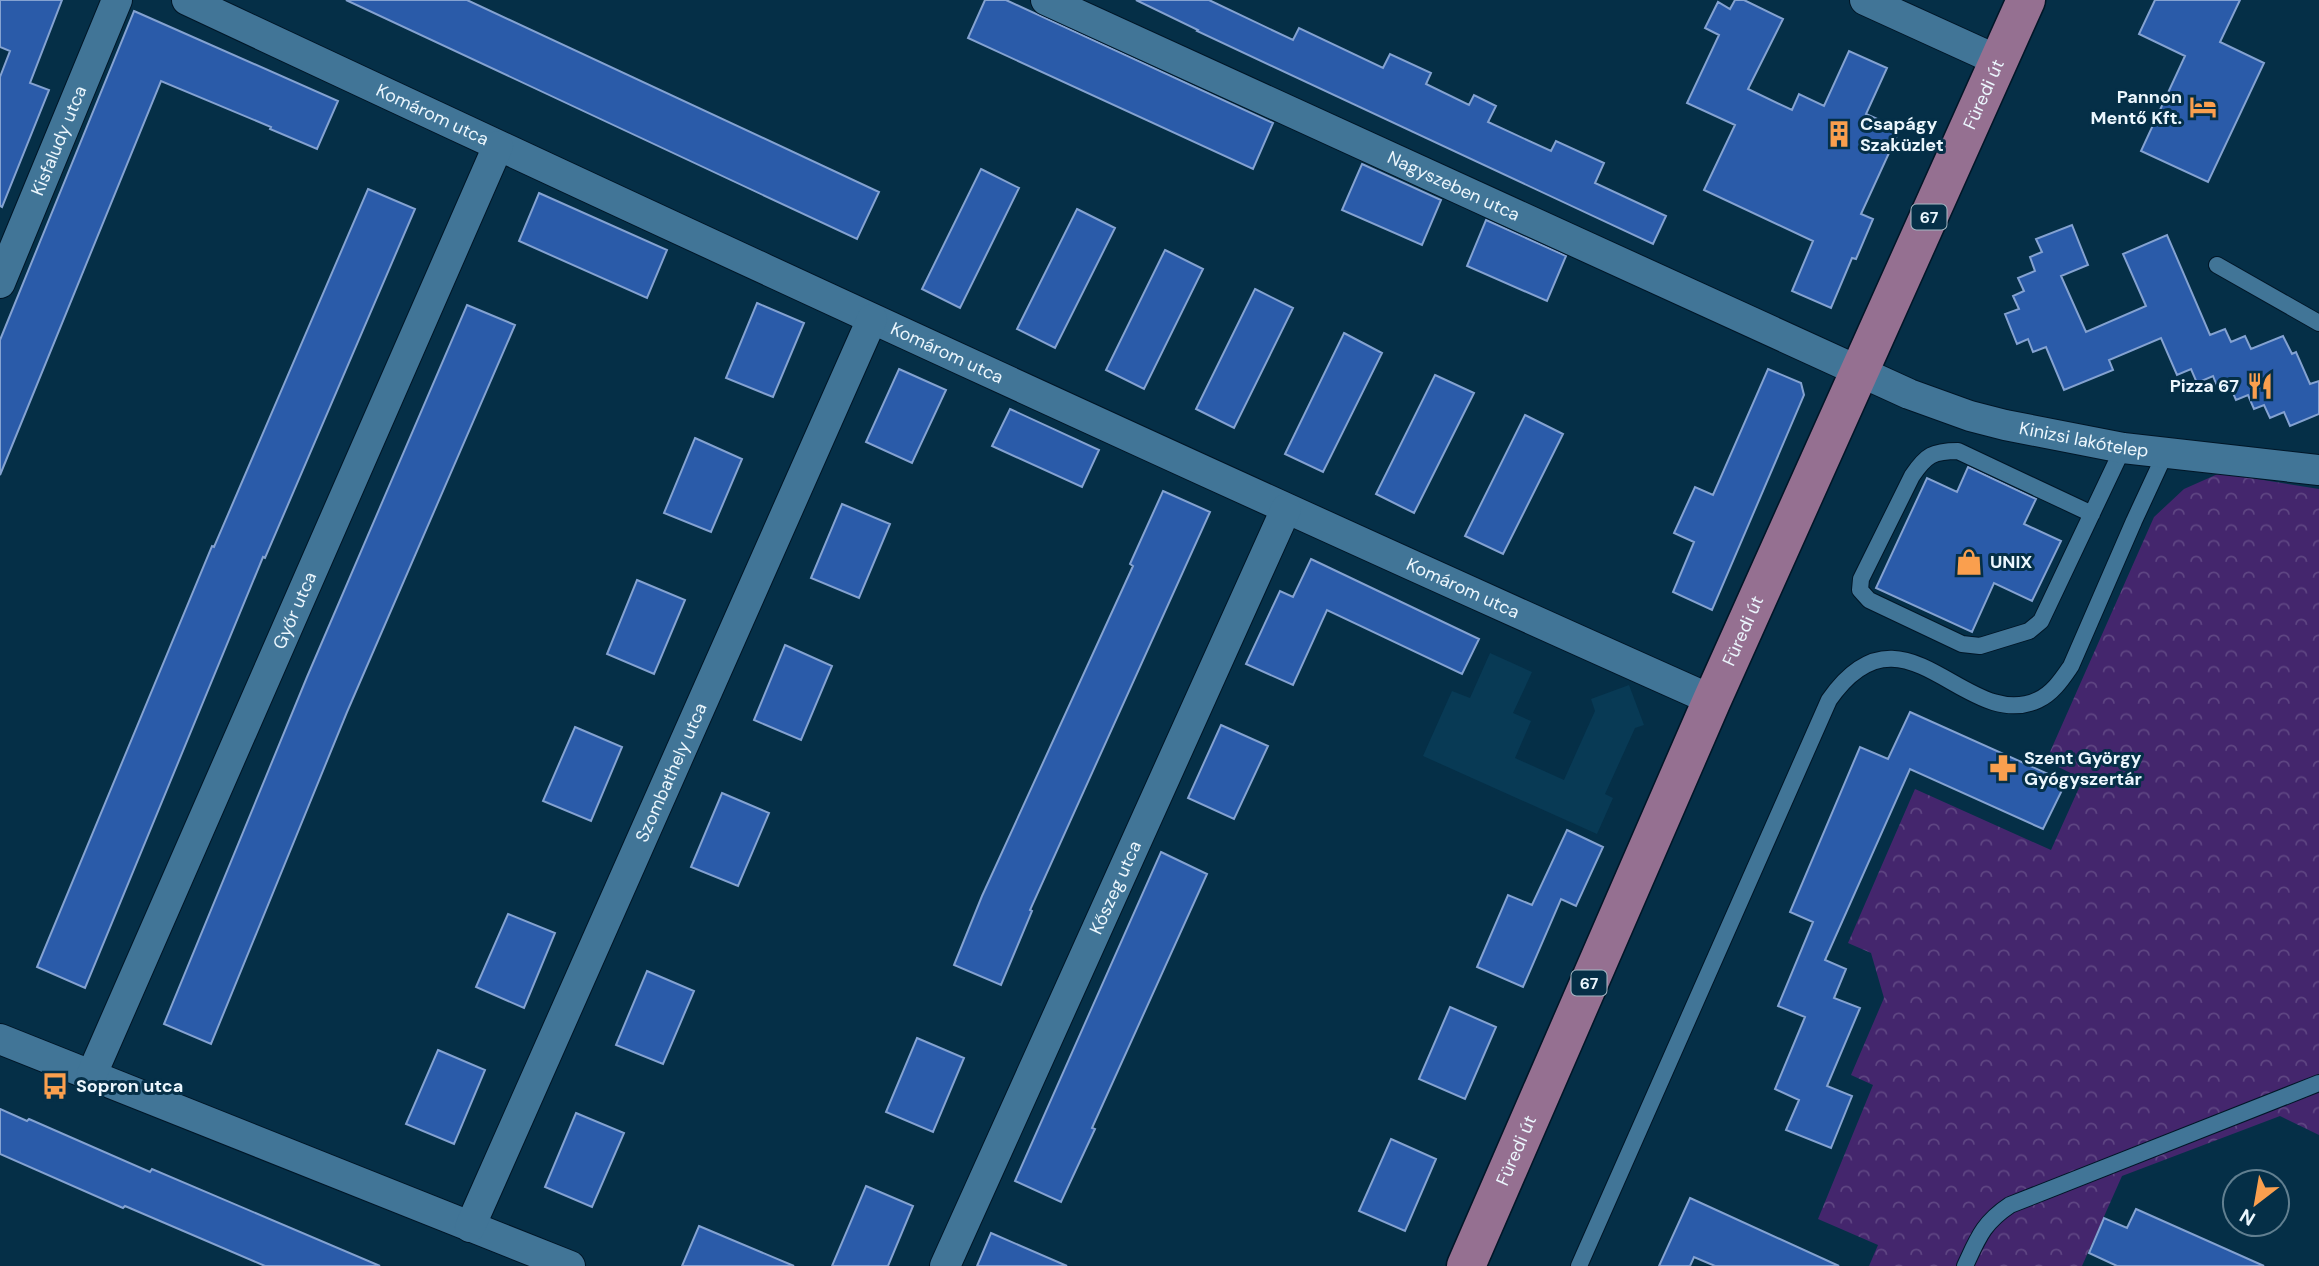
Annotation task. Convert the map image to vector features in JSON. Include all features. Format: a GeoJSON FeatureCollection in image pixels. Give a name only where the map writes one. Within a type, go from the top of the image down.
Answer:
{"type":"FeatureCollection","features":[{"type":"Feature","properties":{"kind":"main road","name":"Füredi út"},"geometry":{"type":"LineString","coordinates":[[1466,1266],[1712,701],[2026,0]]}},
{"type":"Feature","properties":{"kind":"street","name":"Kisfaludy utca"},"geometry":{"type":"LineString","coordinates":[[0,283],[117,0]]}},
{"type":"Feature","properties":{"kind":"street","name":"Komárom utca"},"geometry":{"type":"LineString","coordinates":[[187,0],[1286,509],[1334,538],[1548,635],[1591,646],[1712,701]]}},
{"type":"Feature","properties":{"kind":"street","name":"Nagyszeben utca"},"geometry":{"type":"LineString","coordinates":[[1046,0],[1860,372]]}},
{"type":"Feature","properties":{"kind":"street"},"geometry":{"type":"LineString","coordinates":[[1865,0],[1999,61]]}},
{"type":"Feature","properties":{"kind":"street","name":"Győr utca"},"geometry":{"type":"LineString","coordinates":[[92,1074],[498,146]]}},
{"type":"Feature","properties":{"kind":"street","name":"Szombathely utca"},"geometry":{"type":"LineString","coordinates":[[470,1227],[872,319]]}},
{"type":"Feature","properties":{"kind":"street","name":"Kinizsi lakótelep"},"geometry":{"type":"LineString","coordinates":[[1860,372],[1970,416],[2005,425],[2123,448],[2319,470]]}},
{"type":"Feature","properties":{"kind":"street","name":"Kőszeg utca"},"geometry":{"type":"LineString","coordinates":[[945,1266],[1286,509]]}},
{"type":"Feature","properties":{"kind":"street"},"geometry":{"type":"LineString","coordinates":[[0,1039],[570,1266]]}},
{"type":"Feature","properties":{"kind":"lane"},"geometry":{"type":"LineString","coordinates":[[2217,265],[2319,323]]}},
{"type":"Feature","properties":{"kind":"lane"},"geometry":{"type":"LineString","coordinates":[[2092,514],[1958,451],[1939,451],[1923,460],[1912,476],[1861,579],[1860,590],[1868,600],[1962,644],[1980,646],[2029,631],[2041,621],[2092,514],[2123,448]]}},
{"type":"Feature","properties":{"kind":"lane"},"geometry":{"type":"LineString","coordinates":[[1579,1266],[1829,700],[1843,681],[1873,660],[1892,658],[1917,664],[1984,698],[2010,705],[2037,700],[2056,687],[2071,666],[2165,454]]}},
{"type":"Feature","properties":{"kind":"lane"},"geometry":{"type":"LineString","coordinates":[[1307,534],[1334,538]]}},
{"type":"Feature","properties":{"kind":"lane"},"geometry":{"type":"LineString","coordinates":[[1965,1266],[1982,1229],[1994,1215],[2010,1205],[2319,1083]]}},
{"type":"Feature","properties":{"kind":"shaded area"},"geometry":{"type":"Polygon","coordinates":[[[1490,653],[1532,672],[1513,713],[1531,721],[1515,758],[1564,780],[1595,711],[1591,699],[1629,685],[1644,725],[1635,728],[1605,794],[1613,798],[1597,834],[1423,756],[1452,691],[1470,698],[1490,653]]]}},
{"type":"Feature","properties":{"kind":"green space"},"geometry":{"type":"Polygon","coordinates":[[[2220,473],[2319,489],[2319,1135],[2280,1116],[2122,1176],[2082,1266],[1869,1266],[1878,1245],[1818,1219],[1873,1085],[1851,1075],[1884,998],[1871,953],[1848,943],[1915,789],[2051,850],[2083,779],[2046,761],[2154,517],[2184,489],[2220,473]]]}},
{"type":"Feature","properties":{"kind":"building"},"geometry":{"type":"Polygon","coordinates":[[[0,0],[62,0],[30,83],[49,90],[2,207],[0,77],[10,51],[0,47],[0,0]]]}},
{"type":"Feature","properties":{"kind":"building"},"geometry":{"type":"Polygon","coordinates":[[[346,0],[467,0],[879,192],[857,239],[346,0]]]}},
{"type":"Feature","properties":{"kind":"building"},"geometry":{"type":"Polygon","coordinates":[[[985,0],[1006,0],[1273,123],[1253,169],[968,38],[985,0]]]}},
{"type":"Feature","properties":{"kind":"building"},"geometry":{"type":"Polygon","coordinates":[[[1136,0],[1209,0],[1293,40],[1299,28],[1383,68],[1390,54],[1431,73],[1426,84],[1469,105],[1474,95],[1496,106],[1488,122],[1551,151],[1556,141],[1604,163],[1595,183],[1666,216],[1653,244],[1136,0]]]}},
{"type":"Feature","properties":{"kind":"building"},"geometry":{"type":"Polygon","coordinates":[[[1735,0],[1744,0],[1783,19],[1748,89],[1792,110],[1799,94],[1824,106],[1849,51],[1887,68],[1866,114],[1900,129],[1861,214],[1873,219],[1856,259],[1852,258],[1831,308],[1792,291],[1813,241],[1704,190],[1735,125],[1687,103],[1719,35],[1705,28],[1718,2],[1730,9],[1735,0]]]}},
{"type":"Feature","properties":{"kind":"building","name":"Pannon Mentő Kft."},"geometry":{"type":"Polygon","coordinates":[[[2155,0],[2240,0],[2220,42],[2264,63],[2208,182],[2141,151],[2185,56],[2139,34],[2155,0]]]}},
{"type":"Feature","properties":{"kind":"building"},"geometry":{"type":"Polygon","coordinates":[[[134,11],[338,101],[317,149],[161,81],[0,475],[0,340],[134,11]]]}},
{"type":"Feature","properties":{"kind":"building"},"geometry":{"type":"Polygon","coordinates":[[[1362,164],[1441,200],[1422,245],[1342,210],[1362,164]]]}},
{"type":"Feature","properties":{"kind":"building"},"geometry":{"type":"Polygon","coordinates":[[[981,169],[1019,188],[960,308],[922,289],[981,169]]]}},
{"type":"Feature","properties":{"kind":"building"},"geometry":{"type":"Polygon","coordinates":[[[368,189],[415,209],[265,558],[263,557],[85,988],[37,967],[212,546],[214,547],[368,189]]]}},
{"type":"Feature","properties":{"kind":"building"},"geometry":{"type":"Polygon","coordinates":[[[539,193],[667,250],[647,298],[519,241],[539,193]]]}},
{"type":"Feature","properties":{"kind":"building"},"geometry":{"type":"Polygon","coordinates":[[[1077,209],[1115,228],[1055,348],[1017,329],[1077,209]]]}},
{"type":"Feature","properties":{"kind":"building"},"geometry":{"type":"Polygon","coordinates":[[[1486,220],[1566,256],[1547,301],[1467,266],[1486,220]]]}},
{"type":"Feature","properties":{"kind":"building"},"geometry":{"type":"Polygon","coordinates":[[[2072,225],[2088,265],[2061,276],[2086,332],[2146,306],[2123,254],[2167,235],[2210,335],[2225,329],[2231,342],[2245,336],[2251,349],[2283,336],[2292,354],[2296,352],[2310,384],[2319,381],[2319,414],[2290,426],[2284,412],[2270,418],[2264,405],[2254,409],[2248,395],[2236,400],[2230,386],[2219,391],[2213,376],[2197,383],[2191,369],[2177,375],[2161,338],[2109,360],[2113,370],[2064,390],[2046,347],[2033,352],[2028,339],[2017,344],[2005,314],[2019,309],[2013,296],[2024,291],[2018,278],[2035,271],[2030,257],[2042,252],[2036,239],[2072,225]]]}},
{"type":"Feature","properties":{"kind":"building"},"geometry":{"type":"Polygon","coordinates":[[[1165,250],[1203,269],[1144,389],[1106,370],[1165,250]]]}},
{"type":"Feature","properties":{"kind":"building"},"geometry":{"type":"Polygon","coordinates":[[[1255,289],[1293,308],[1234,428],[1196,409],[1255,289]]]}},
{"type":"Feature","properties":{"kind":"building"},"geometry":{"type":"Polygon","coordinates":[[[757,303],[804,323],[773,397],[726,378],[757,303]]]}},
{"type":"Feature","properties":{"kind":"building"},"geometry":{"type":"Polygon","coordinates":[[[467,305],[515,325],[347,712],[211,1044],[164,1024],[307,677],[467,305]]]}},
{"type":"Feature","properties":{"kind":"building"},"geometry":{"type":"Polygon","coordinates":[[[1344,333],[1382,353],[1323,472],[1285,454],[1344,333]]]}},
{"type":"Feature","properties":{"kind":"building"},"geometry":{"type":"Polygon","coordinates":[[[899,369],[946,390],[912,463],[866,442],[899,369]]]}},
{"type":"Feature","properties":{"kind":"building"},"geometry":{"type":"Polygon","coordinates":[[[1768,369],[1801,383],[1804,395],[1712,610],[1673,592],[1694,542],[1674,533],[1695,487],[1713,495],[1768,369]]]}},
{"type":"Feature","properties":{"kind":"building"},"geometry":{"type":"Polygon","coordinates":[[[1435,375],[1474,393],[1414,513],[1376,494],[1435,375]]]}},
{"type":"Feature","properties":{"kind":"building"},"geometry":{"type":"Polygon","coordinates":[[[1010,409],[1099,450],[1082,487],[992,446],[1010,409]]]}},
{"type":"Feature","properties":{"kind":"building"},"geometry":{"type":"Polygon","coordinates":[[[1525,415],[1563,434],[1503,554],[1465,536],[1525,415]]]}},
{"type":"Feature","properties":{"kind":"building"},"geometry":{"type":"Polygon","coordinates":[[[695,438],[742,459],[711,532],[664,513],[695,438]]]}},
{"type":"Feature","properties":{"kind":"building","name":"UNIX"},"geometry":{"type":"Polygon","coordinates":[[[1968,467],[2036,499],[2024,524],[2061,541],[2032,601],[1994,583],[1972,632],[1876,588],[1927,478],[1957,492],[1968,467]]]}},
{"type":"Feature","properties":{"kind":"building"},"geometry":{"type":"Polygon","coordinates":[[[1163,491],[1210,512],[1030,910],[1032,911],[1001,985],[954,965],[982,896],[1133,566],[1130,564],[1163,491]]]}},
{"type":"Feature","properties":{"kind":"building"},"geometry":{"type":"Polygon","coordinates":[[[842,504],[890,524],[859,598],[811,578],[842,504]]]}},
{"type":"Feature","properties":{"kind":"building"},"geometry":{"type":"Polygon","coordinates":[[[1311,559],[1479,639],[1462,674],[1327,610],[1293,685],[1246,664],[1280,591],[1293,597],[1311,559]]]}},
{"type":"Feature","properties":{"kind":"building"},"geometry":{"type":"Polygon","coordinates":[[[637,580],[685,600],[654,674],[607,654],[637,580]]]}},
{"type":"Feature","properties":{"kind":"building"},"geometry":{"type":"Polygon","coordinates":[[[785,645],[832,666],[801,740],[754,720],[785,645]]]}},
{"type":"Feature","properties":{"kind":"building"},"geometry":{"type":"Polygon","coordinates":[[[1910,712],[2066,782],[2043,829],[1910,769],[1825,960],[1846,969],[1834,998],[1860,1008],[1827,1086],[1852,1096],[1831,1148],[1786,1130],[1799,1100],[1775,1089],[1805,1017],[1778,1006],[1813,922],[1790,912],[1860,747],[1888,759],[1910,712]]]}},
{"type":"Feature","properties":{"kind":"building"},"geometry":{"type":"Polygon","coordinates":[[[1221,725],[1268,746],[1234,819],[1188,798],[1221,725]]]}},
{"type":"Feature","properties":{"kind":"building"},"geometry":{"type":"Polygon","coordinates":[[[575,727],[622,747],[591,821],[543,801],[575,727]]]}},
{"type":"Feature","properties":{"kind":"building"},"geometry":{"type":"Polygon","coordinates":[[[722,793],[769,813],[738,886],[691,867],[722,793]]]}},
{"type":"Feature","properties":{"kind":"building"},"geometry":{"type":"Polygon","coordinates":[[[1567,830],[1603,847],[1576,906],[1561,899],[1523,987],[1477,967],[1508,895],[1532,905],[1567,830]]]}},
{"type":"Feature","properties":{"kind":"building"},"geometry":{"type":"Polygon","coordinates":[[[1161,852],[1207,874],[1061,1202],[1015,1181],[1161,852]]]}},
{"type":"Feature","properties":{"kind":"building"},"geometry":{"type":"Polygon","coordinates":[[[508,914],[555,933],[524,1008],[476,987],[508,914]]]}},
{"type":"Feature","properties":{"kind":"building"},"geometry":{"type":"Polygon","coordinates":[[[647,971],[694,991],[663,1064],[616,1045],[647,971]]]}},
{"type":"Feature","properties":{"kind":"building"},"geometry":{"type":"Polygon","coordinates":[[[1450,1007],[1496,1027],[1465,1099],[1419,1079],[1450,1007]]]}},
{"type":"Feature","properties":{"kind":"building"},"geometry":{"type":"Polygon","coordinates":[[[917,1038],[964,1058],[933,1132],[886,1112],[917,1038]]]}},
{"type":"Feature","properties":{"kind":"building"},"geometry":{"type":"Polygon","coordinates":[[[438,1050],[485,1070],[454,1144],[406,1124],[438,1050]]]}},
{"type":"Feature","properties":{"kind":"building"},"geometry":{"type":"Polygon","coordinates":[[[0,1109],[150,1172],[152,1169],[380,1266],[265,1266],[125,1206],[123,1208],[0,1154],[0,1109]]]}},
{"type":"Feature","properties":{"kind":"building"},"geometry":{"type":"Polygon","coordinates":[[[576,1113],[624,1133],[592,1207],[545,1187],[576,1113]]]}},
{"type":"Feature","properties":{"kind":"building"},"geometry":{"type":"Polygon","coordinates":[[[1391,1139],[1436,1159],[1405,1231],[1359,1211],[1391,1139]]]}},
{"type":"Feature","properties":{"kind":"building"},"geometry":{"type":"Polygon","coordinates":[[[866,1186],[913,1206],[888,1266],[832,1266],[866,1186]]]}},
{"type":"Feature","properties":{"kind":"building"},"geometry":{"type":"Polygon","coordinates":[[[1690,1198],[1839,1266],[1715,1266],[1694,1257],[1690,1266],[1659,1266],[1690,1198]]]}},
{"type":"Feature","properties":{"kind":"building"},"geometry":{"type":"Polygon","coordinates":[[[2136,1209],[2264,1266],[2117,1266],[2089,1253],[2104,1218],[2127,1228],[2136,1209]]]}},
{"type":"Feature","properties":{"kind":"building"},"geometry":{"type":"Polygon","coordinates":[[[699,1226],[794,1266],[682,1266],[699,1226]]]}},
{"type":"Feature","properties":{"kind":"building"},"geometry":{"type":"Polygon","coordinates":[[[991,1233],[1067,1266],[977,1266],[991,1233]]]}},
{"type":"Feature","properties":{"kind":"place","name":"Pannon Mentő Kft."},"geometry":{"type":"Point","coordinates":[2203,107]}},
{"type":"Feature","properties":{"kind":"place","name":"Csapágy Szaküzlet"},"geometry":{"type":"Point","coordinates":[1839,134]}},
{"type":"Feature","properties":{"kind":"place","name":"Pizza 67"},"geometry":{"type":"Point","coordinates":[2260,386]}},
{"type":"Feature","properties":{"kind":"place","name":"UNIX"},"geometry":{"type":"Point","coordinates":[1969,562]}},
{"type":"Feature","properties":{"kind":"place","name":"Szent György Gyógyszertár"},"geometry":{"type":"Point","coordinates":[2003,768]}},
{"type":"Feature","properties":{"kind":"place","name":"Sopron utca"},"geometry":{"type":"Point","coordinates":[55,1086]}}]}
